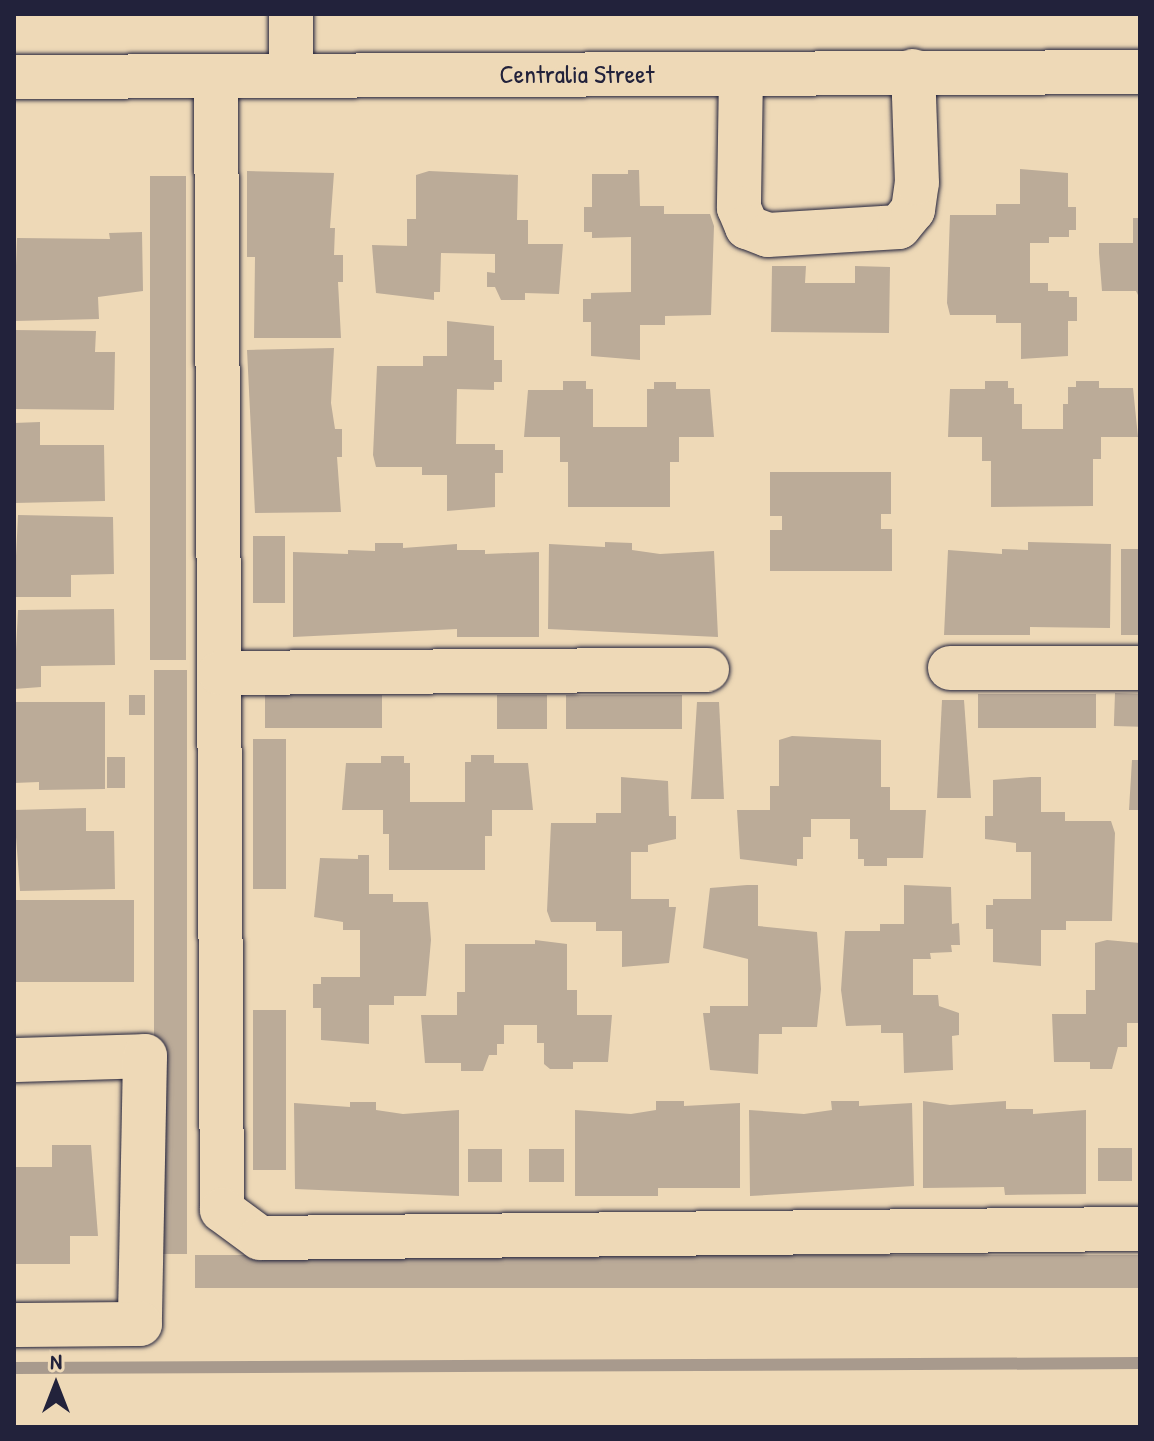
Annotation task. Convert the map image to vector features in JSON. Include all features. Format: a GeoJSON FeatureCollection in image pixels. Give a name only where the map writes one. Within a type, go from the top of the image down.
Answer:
{"type":"FeatureCollection","features":[{"type":"Feature","properties":{"kind":"main road"},"geometry":{"type":"LineString","coordinates":[[291,14],[291,75]]}},
{"type":"Feature","properties":{"kind":"main road"},"geometry":{"type":"LineString","coordinates":[[741,74],[739,208],[747,227],[768,235],[899,227],[913,210],[917,183],[913,71]]}},
{"type":"Feature","properties":{"kind":"main road","name":"Centralia Street"},"geometry":{"type":"LineString","coordinates":[[14,77],[1140,72]]}},
{"type":"Feature","properties":{"kind":"main road"},"geometry":{"type":"LineString","coordinates":[[216,76],[222,1210],[260,1238],[1140,1229]]}},
{"type":"Feature","properties":{"kind":"main road"},"geometry":{"type":"LineString","coordinates":[[950,668],[1140,668]]}},
{"type":"Feature","properties":{"kind":"main road"},"geometry":{"type":"LineString","coordinates":[[220,673],[707,670]]}},
{"type":"Feature","properties":{"kind":"main road"},"geometry":{"type":"LineString","coordinates":[[14,1060],[145,1056],[140,1324],[14,1325]]}},
{"type":"Feature","properties":{"kind":"building"},"geometry":{"type":"Polygon","coordinates":[[[1020,169],[1068,173],[1068,207],[1076,207],[1076,230],[1069,230],[1069,237],[1049,237],[1049,243],[1030,243],[1030,283],[1048,283],[1048,291],[1069,291],[1069,297],[1077,297],[1077,321],[1068,321],[1068,356],[1021,359],[1021,323],[996,323],[996,315],[950,315],[947,303],[950,215],[996,215],[996,204],[1020,204],[1020,169]]]}},
{"type":"Feature","properties":{"kind":"building"},"geometry":{"type":"Polygon","coordinates":[[[628,170],[639,170],[640,206],[664,206],[664,214],[710,214],[714,226],[711,315],[665,316],[665,325],[640,325],[640,360],[591,356],[591,322],[583,322],[583,299],[591,299],[591,293],[631,292],[631,237],[592,238],[592,232],[584,232],[584,207],[592,207],[592,174],[628,174],[628,170]]]}},
{"type":"Feature","properties":{"kind":"building"},"geometry":{"type":"Polygon","coordinates":[[[247,171],[334,173],[330,228],[335,228],[334,255],[343,255],[343,282],[338,282],[341,338],[254,338],[255,257],[247,257],[247,171]]]}},
{"type":"Feature","properties":{"kind":"building"},"geometry":{"type":"Polygon","coordinates":[[[429,171],[518,175],[517,220],[528,220],[528,244],[563,244],[559,294],[525,293],[525,300],[501,300],[495,287],[487,287],[487,272],[495,273],[495,254],[441,253],[440,292],[434,292],[434,300],[376,293],[372,245],[407,246],[407,219],[416,219],[416,175],[429,171]]]}},
{"type":"Feature","properties":{"kind":"building"},"geometry":{"type":"Polygon","coordinates":[[[150,176],[186,176],[186,660],[150,660],[150,176]]]}},
{"type":"Feature","properties":{"kind":"building"},"geometry":{"type":"Polygon","coordinates":[[[1133,218],[1140,218],[1140,299],[1136,291],[1102,291],[1099,243],[1133,243],[1133,218]]]}},
{"type":"Feature","properties":{"kind":"building"},"geometry":{"type":"Polygon","coordinates":[[[142,232],[143,291],[98,297],[99,319],[14,321],[17,238],[110,239],[109,233],[142,232]]]}},
{"type":"Feature","properties":{"kind":"building"},"geometry":{"type":"Polygon","coordinates":[[[772,266],[806,266],[805,283],[855,283],[855,266],[890,267],[889,333],[771,332],[772,266]]]}},
{"type":"Feature","properties":{"kind":"building"},"geometry":{"type":"Polygon","coordinates":[[[447,321],[494,326],[494,360],[502,360],[502,382],[494,382],[494,390],[457,389],[456,444],[495,444],[495,450],[503,450],[503,473],[495,473],[495,507],[447,511],[447,475],[422,475],[422,467],[376,467],[373,455],[377,366],[423,366],[423,356],[447,356],[447,321]]]}},
{"type":"Feature","properties":{"kind":"building"},"geometry":{"type":"Polygon","coordinates":[[[14,330],[96,331],[95,352],[115,352],[114,410],[15,409],[14,330]]]}},
{"type":"Feature","properties":{"kind":"building"},"geometry":{"type":"Polygon","coordinates":[[[334,348],[331,403],[335,429],[342,429],[342,457],[337,457],[341,512],[255,513],[247,350],[334,348]]]}},
{"type":"Feature","properties":{"kind":"building"},"geometry":{"type":"Polygon","coordinates":[[[563,381],[586,381],[586,389],[593,389],[593,427],[647,427],[647,389],[654,389],[654,382],[676,382],[676,389],[710,389],[714,437],[679,437],[679,462],[670,462],[670,507],[568,507],[568,462],[560,462],[560,437],[524,437],[528,390],[563,390],[563,381]]]}},
{"type":"Feature","properties":{"kind":"building"},"geometry":{"type":"Polygon","coordinates":[[[985,381],[1008,381],[1008,388],[1014,388],[1014,404],[1022,404],[1022,429],[1063,429],[1063,404],[1068,404],[1068,387],[1076,387],[1076,381],[1099,381],[1099,388],[1133,388],[1138,437],[1101,437],[1101,459],[1093,459],[1093,506],[991,507],[991,461],[982,461],[982,437],[948,437],[950,389],[985,389],[985,381]]]}},
{"type":"Feature","properties":{"kind":"building"},"geometry":{"type":"Polygon","coordinates":[[[40,422],[40,445],[104,445],[105,501],[14,503],[14,423],[40,422]]]}},
{"type":"Feature","properties":{"kind":"building"},"geometry":{"type":"Polygon","coordinates":[[[770,472],[891,472],[891,514],[881,514],[881,529],[892,529],[892,571],[770,571],[770,530],[782,530],[782,516],[770,516],[770,472]]]}},
{"type":"Feature","properties":{"kind":"building"},"geometry":{"type":"Polygon","coordinates":[[[18,515],[113,517],[114,574],[71,575],[71,597],[14,597],[18,515]]]}},
{"type":"Feature","properties":{"kind":"building"},"geometry":{"type":"Polygon","coordinates":[[[253,536],[285,536],[285,603],[253,603],[253,536]]]}},
{"type":"Feature","properties":{"kind":"building"},"geometry":{"type":"Polygon","coordinates":[[[605,542],[632,543],[632,550],[660,554],[714,551],[718,637],[548,629],[549,544],[605,547],[605,542]]]}},
{"type":"Feature","properties":{"kind":"building"},"geometry":{"type":"Polygon","coordinates":[[[1028,542],[1111,544],[1110,628],[1030,627],[1030,635],[944,635],[948,550],[1002,554],[1002,549],[1028,550],[1028,542]]]}},
{"type":"Feature","properties":{"kind":"building"},"geometry":{"type":"Polygon","coordinates":[[[375,543],[403,543],[403,548],[457,544],[457,550],[485,550],[485,554],[539,552],[539,637],[457,637],[457,629],[293,637],[293,552],[348,554],[348,550],[375,551],[375,543]]]}},
{"type":"Feature","properties":{"kind":"building"},"geometry":{"type":"Polygon","coordinates":[[[1121,549],[1140,549],[1140,635],[1121,635],[1121,549]]]}},
{"type":"Feature","properties":{"kind":"building"},"geometry":{"type":"Polygon","coordinates":[[[114,609],[115,665],[41,666],[41,687],[14,689],[18,610],[114,609]]]}},
{"type":"Feature","properties":{"kind":"building"},"geometry":{"type":"Polygon","coordinates":[[[154,670],[187,670],[187,1254],[154,1254],[154,670]]]}},
{"type":"Feature","properties":{"kind":"building"},"geometry":{"type":"Polygon","coordinates":[[[1115,693],[1140,694],[1139,727],[1114,726],[1115,693]]]}},
{"type":"Feature","properties":{"kind":"building"},"geometry":{"type":"Polygon","coordinates":[[[978,694],[1096,694],[1096,728],[978,728],[978,694]]]}},
{"type":"Feature","properties":{"kind":"building"},"geometry":{"type":"Polygon","coordinates":[[[129,695],[145,695],[145,715],[129,715],[129,695]]]}},
{"type":"Feature","properties":{"kind":"building"},"geometry":{"type":"Polygon","coordinates":[[[265,695],[382,695],[382,728],[265,728],[265,695]]]}},
{"type":"Feature","properties":{"kind":"building"},"geometry":{"type":"Polygon","coordinates":[[[497,695],[547,695],[547,729],[497,729],[497,695]]]}},
{"type":"Feature","properties":{"kind":"building"},"geometry":{"type":"Polygon","coordinates":[[[566,695],[682,695],[682,729],[566,729],[566,695]]]}},
{"type":"Feature","properties":{"kind":"building"},"geometry":{"type":"Polygon","coordinates":[[[942,700],[964,700],[971,798],[937,798],[942,700]]]}},
{"type":"Feature","properties":{"kind":"building"},"geometry":{"type":"Polygon","coordinates":[[[14,702],[105,702],[105,789],[39,790],[39,782],[14,783],[14,702]]]}},
{"type":"Feature","properties":{"kind":"building"},"geometry":{"type":"Polygon","coordinates":[[[697,702],[719,702],[724,799],[691,799],[697,702]]]}},
{"type":"Feature","properties":{"kind":"building"},"geometry":{"type":"Polygon","coordinates":[[[792,736],[881,740],[881,787],[890,787],[890,810],[926,810],[923,858],[887,858],[887,866],[864,866],[864,859],[858,859],[858,839],[850,839],[850,819],[811,819],[811,837],[803,837],[803,859],[797,859],[797,866],[740,859],[737,810],[770,810],[770,786],[779,786],[779,740],[792,736]]]}},
{"type":"Feature","properties":{"kind":"building"},"geometry":{"type":"Polygon","coordinates":[[[253,739],[286,739],[286,889],[253,889],[253,739]]]}},
{"type":"Feature","properties":{"kind":"building"},"geometry":{"type":"Polygon","coordinates":[[[471,755],[494,755],[494,763],[528,763],[533,810],[492,810],[492,836],[485,836],[485,870],[389,870],[389,834],[383,834],[383,810],[342,810],[346,763],[381,763],[381,756],[404,756],[404,763],[410,763],[410,802],[465,802],[465,762],[471,762],[471,755]]]}},
{"type":"Feature","properties":{"kind":"building"},"geometry":{"type":"Polygon","coordinates":[[[107,757],[125,757],[125,788],[107,788],[107,757]]]}},
{"type":"Feature","properties":{"kind":"building"},"geometry":{"type":"Polygon","coordinates":[[[1132,760],[1140,760],[1140,810],[1129,810],[1132,760]]]}},
{"type":"Feature","properties":{"kind":"building"},"geometry":{"type":"Polygon","coordinates":[[[621,777],[668,781],[669,816],[676,816],[676,839],[648,845],[648,852],[631,852],[631,899],[669,899],[669,907],[676,907],[669,963],[622,967],[622,931],[596,931],[596,922],[551,922],[547,911],[551,823],[596,823],[596,813],[621,813],[621,777]]]}},
{"type":"Feature","properties":{"kind":"building"},"geometry":{"type":"Polygon","coordinates":[[[1041,777],[1041,812],[1065,812],[1065,821],[1111,821],[1115,833],[1112,921],[1066,921],[1066,930],[1041,930],[1041,966],[993,962],[993,929],[986,929],[986,905],[993,905],[993,899],[1031,899],[1031,852],[1016,852],[1016,843],[985,839],[985,816],[993,816],[993,780],[1041,777]]]}},
{"type":"Feature","properties":{"kind":"building"},"geometry":{"type":"Polygon","coordinates":[[[86,808],[86,831],[114,831],[115,889],[20,891],[14,810],[86,808]]]}},
{"type":"Feature","properties":{"kind":"building"},"geometry":{"type":"Polygon","coordinates":[[[358,855],[369,855],[369,894],[393,894],[393,902],[428,902],[431,940],[426,996],[394,996],[394,1005],[369,1005],[369,1044],[321,1040],[321,1008],[313,1008],[313,984],[321,984],[321,977],[360,977],[360,930],[343,930],[343,922],[314,917],[320,858],[358,859],[358,855]]]}},
{"type":"Feature","properties":{"kind":"building"},"geometry":{"type":"Polygon","coordinates":[[[758,885],[758,926],[817,932],[821,989],[817,1027],[782,1027],[782,1034],[759,1034],[758,1074],[710,1070],[703,1013],[710,1013],[710,1006],[748,1006],[748,959],[703,948],[710,888],[758,885]]]}},
{"type":"Feature","properties":{"kind":"building"},"geometry":{"type":"Polygon","coordinates":[[[904,885],[951,887],[952,924],[959,923],[960,945],[951,945],[952,952],[930,953],[931,959],[913,959],[913,995],[938,995],[939,1006],[959,1013],[959,1035],[952,1036],[953,1070],[904,1073],[903,1033],[881,1033],[881,1025],[846,1026],[841,990],[845,931],[880,931],[880,924],[904,924],[904,885]]]}},
{"type":"Feature","properties":{"kind":"building"},"geometry":{"type":"Polygon","coordinates":[[[14,900],[134,900],[134,982],[14,982],[14,900]]]}},
{"type":"Feature","properties":{"kind":"building"},"geometry":{"type":"Polygon","coordinates":[[[535,940],[567,944],[567,990],[577,990],[577,1015],[612,1015],[608,1062],[573,1062],[573,1069],[550,1069],[544,1064],[544,1043],[537,1043],[537,1025],[504,1025],[504,1044],[497,1044],[497,1055],[489,1055],[483,1071],[461,1071],[461,1063],[425,1063],[421,1015],[457,1015],[457,992],[465,992],[465,944],[535,944],[535,940]]]}},
{"type":"Feature","properties":{"kind":"building"},"geometry":{"type":"Polygon","coordinates":[[[1107,940],[1140,943],[1140,1023],[1127,1023],[1127,1047],[1118,1047],[1112,1069],[1090,1069],[1090,1062],[1054,1062],[1052,1014],[1086,1014],[1086,990],[1095,990],[1095,943],[1107,940]]]}},
{"type":"Feature","properties":{"kind":"building"},"geometry":{"type":"Polygon","coordinates":[[[253,1010],[286,1010],[286,1170],[253,1170],[253,1010]]]}},
{"type":"Feature","properties":{"kind":"building"},"geometry":{"type":"Polygon","coordinates":[[[656,1101],[684,1101],[684,1106],[740,1103],[740,1188],[658,1188],[658,1196],[575,1196],[575,1110],[631,1114],[656,1110],[656,1101]]]}},
{"type":"Feature","properties":{"kind":"building"},"geometry":{"type":"Polygon","coordinates":[[[831,1101],[859,1101],[859,1106],[912,1103],[914,1186],[750,1196],[749,1110],[804,1114],[832,1110],[831,1101]]]}},
{"type":"Feature","properties":{"kind":"building"},"geometry":{"type":"Polygon","coordinates":[[[923,1101],[950,1105],[1006,1101],[1006,1109],[1033,1109],[1033,1114],[1086,1110],[1086,1194],[1005,1195],[1004,1187],[923,1188],[923,1101]]]}},
{"type":"Feature","properties":{"kind":"building"},"geometry":{"type":"Polygon","coordinates":[[[350,1102],[376,1102],[376,1110],[403,1114],[459,1110],[459,1196],[295,1189],[294,1103],[350,1107],[350,1102]]]}},
{"type":"Feature","properties":{"kind":"building"},"geometry":{"type":"Polygon","coordinates":[[[52,1145],[91,1145],[98,1236],[70,1236],[70,1264],[14,1264],[14,1167],[52,1167],[52,1145]]]}},
{"type":"Feature","properties":{"kind":"building"},"geometry":{"type":"Polygon","coordinates":[[[1098,1148],[1132,1148],[1132,1181],[1098,1181],[1098,1148]]]}},
{"type":"Feature","properties":{"kind":"building"},"geometry":{"type":"Polygon","coordinates":[[[468,1149],[502,1149],[502,1182],[468,1182],[468,1149]]]}},
{"type":"Feature","properties":{"kind":"building"},"geometry":{"type":"Polygon","coordinates":[[[529,1149],[564,1149],[564,1182],[529,1182],[529,1149]]]}},
{"type":"Feature","properties":{"kind":"building"},"geometry":{"type":"Polygon","coordinates":[[[195,1255],[1140,1255],[1140,1288],[195,1288],[195,1255]]]}},
{"type":"Feature","properties":{"kind":"waterway"},"geometry":{"type":"LineString","coordinates":[[14,1368],[1140,1363]]}}]}
